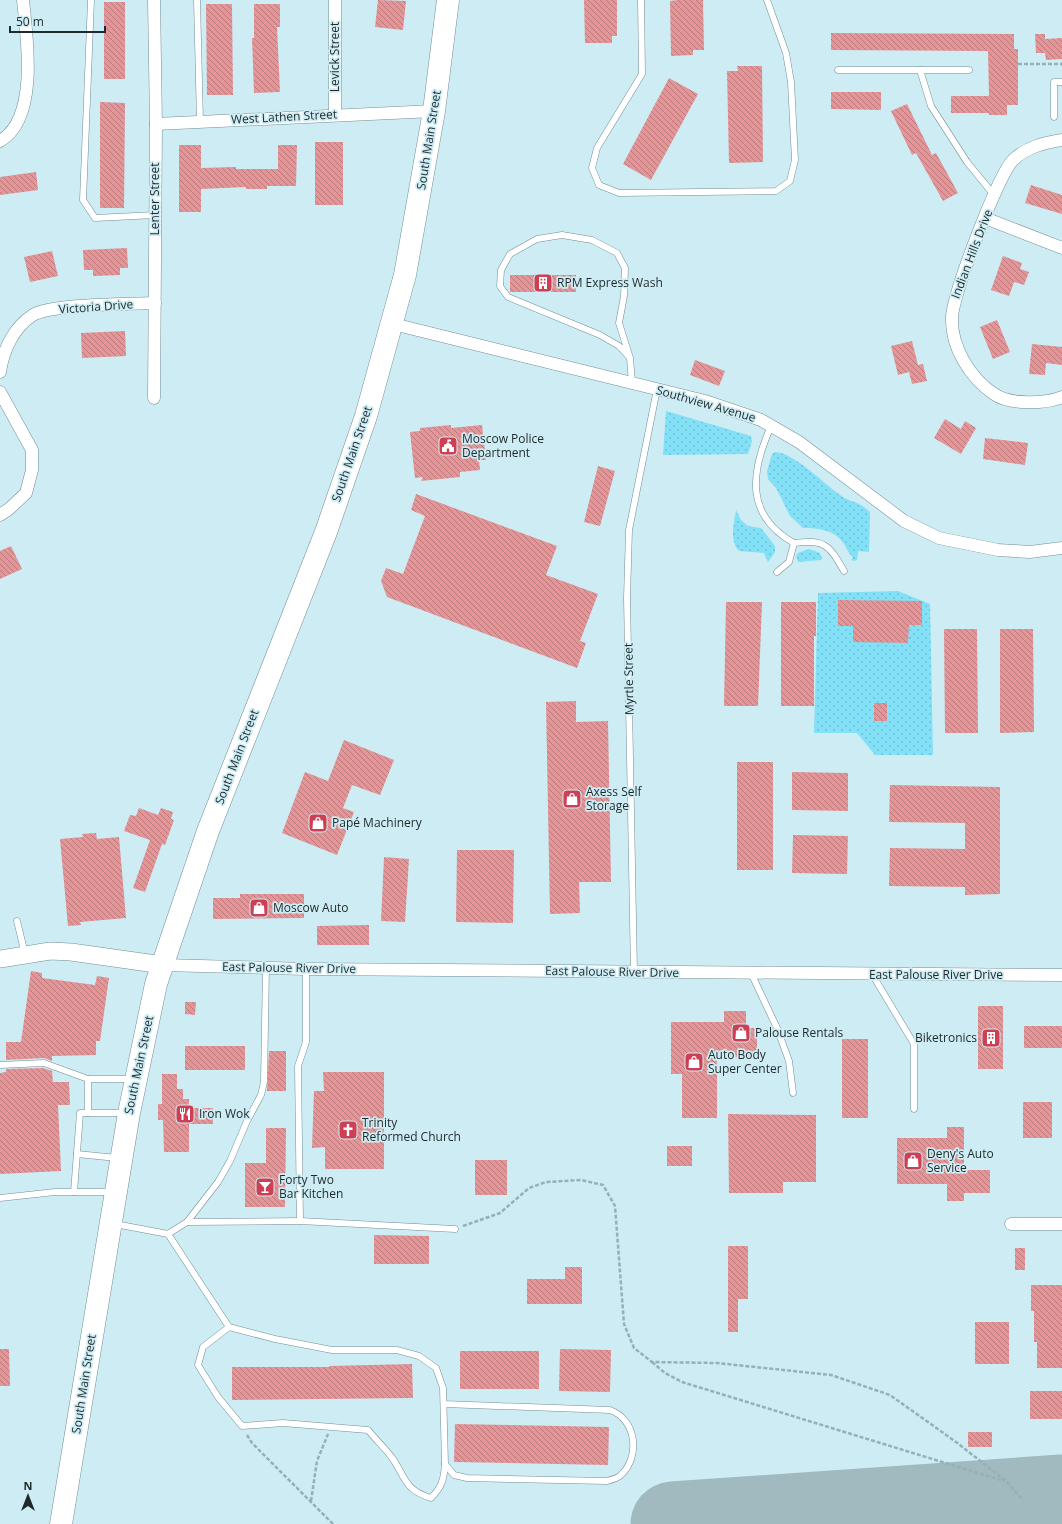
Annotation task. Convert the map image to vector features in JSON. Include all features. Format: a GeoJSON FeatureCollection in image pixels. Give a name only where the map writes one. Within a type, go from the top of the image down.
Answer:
{"type":"FeatureCollection","features":[{"type":"Feature","properties":{"kind":"highway","name":"South Main Street"},"geometry":{"type":"LineString","coordinates":[[61,1524],[128,1112],[156,984],[208,831],[326,532],[366,416],[393,324],[407,268],[434,111],[448,0]]}},
{"type":"Feature","properties":{"kind":"street"},"geometry":{"type":"LineString","coordinates":[[0,141],[13,132],[18,124],[25,103],[27,80],[23,0]]}},
{"type":"Feature","properties":{"kind":"street","name":"Lenter Street"},"geometry":{"type":"LineString","coordinates":[[154,0],[156,124],[154,398]]}},
{"type":"Feature","properties":{"kind":"street","name":"Levick Street"},"geometry":{"type":"LineString","coordinates":[[335,0],[335,115]]}},
{"type":"Feature","properties":{"kind":"street","name":"West Lathen Street"},"geometry":{"type":"LineString","coordinates":[[156,124],[434,111]]}},
{"type":"Feature","properties":{"kind":"street","name":"Indian Hills Drive"},"geometry":{"type":"LineString","coordinates":[[1062,140],[1039,144],[1024,152],[1011,162],[994,195],[958,285],[952,307],[952,320],[956,346],[968,368],[995,395],[1014,401],[1028,403],[1062,397]]}},
{"type":"Feature","properties":{"kind":"street"},"geometry":{"type":"LineString","coordinates":[[985,218],[1062,248]]}},
{"type":"Feature","properties":{"kind":"street","name":"Victoria Drive"},"geometry":{"type":"LineString","coordinates":[[0,372],[1,362],[11,337],[33,315],[59,308],[155,303]]}},
{"type":"Feature","properties":{"kind":"street","name":"Southview Avenue"},"geometry":{"type":"LineString","coordinates":[[393,324],[705,401],[761,420],[829,464],[904,521],[940,538],[998,550],[1030,552],[1062,548]]}},
{"type":"Feature","properties":{"kind":"street"},"geometry":{"type":"LineString","coordinates":[[0,392],[32,450],[32,470],[26,493],[9,509],[0,515]]}},
{"type":"Feature","properties":{"kind":"street"},"geometry":{"type":"LineString","coordinates":[[0,959],[50,950],[163,966]]}},
{"type":"Feature","properties":{"kind":"street","name":"East Palouse River Drive"},"geometry":{"type":"LineString","coordinates":[[163,966],[306,969],[1062,975]]}},
{"type":"Feature","properties":{"kind":"street"},"geometry":{"type":"LineString","coordinates":[[1011,1224],[1062,1224]]}},
{"type":"Feature","properties":{"kind":"lane"},"geometry":{"type":"LineString","coordinates":[[91,0],[83,200],[96,218],[155,215]]}},
{"type":"Feature","properties":{"kind":"lane"},"geometry":{"type":"LineString","coordinates":[[197,0],[200,122]]}},
{"type":"Feature","properties":{"kind":"lane"},"geometry":{"type":"LineString","coordinates":[[641,0],[642,74],[597,148],[592,168],[599,185],[619,193],[776,191],[790,181],[795,160],[791,82],[786,53],[767,0]]}},
{"type":"Feature","properties":{"kind":"lane"},"geometry":{"type":"LineString","coordinates":[[838,70],[969,70]]}},
{"type":"Feature","properties":{"kind":"lane"},"geometry":{"type":"LineString","coordinates":[[920,70],[931,106],[967,162],[994,195]]}},
{"type":"Feature","properties":{"kind":"lane"},"geometry":{"type":"LineString","coordinates":[[1054,116],[1054,82],[1062,82]]}},
{"type":"Feature","properties":{"kind":"lane"},"geometry":{"type":"LineString","coordinates":[[630,358],[619,346],[600,335],[508,297],[500,286],[501,270],[510,254],[537,239],[562,234],[592,240],[617,253],[626,268],[624,296],[619,323],[630,358],[632,383]]}},
{"type":"Feature","properties":{"kind":"lane","name":"Myrtle Street"},"geometry":{"type":"LineString","coordinates":[[634,972],[627,598],[629,530],[657,389]]}},
{"type":"Feature","properties":{"kind":"lane"},"geometry":{"type":"LineString","coordinates":[[771,426],[762,445],[755,487],[759,504],[767,519],[781,536],[794,543],[812,541],[828,546],[844,571]]}},
{"type":"Feature","properties":{"kind":"lane"},"geometry":{"type":"LineString","coordinates":[[777,572],[789,562],[794,543]]}},
{"type":"Feature","properties":{"kind":"lane"},"geometry":{"type":"LineString","coordinates":[[17,921],[26,954]]}},
{"type":"Feature","properties":{"kind":"lane"},"geometry":{"type":"LineString","coordinates":[[109,1223],[168,1234],[187,1222],[218,1182],[230,1161],[247,1121],[261,1095],[264,1082],[266,968]]}},
{"type":"Feature","properties":{"kind":"lane"},"geometry":{"type":"LineString","coordinates":[[300,1222],[298,1066],[306,1042],[306,969]]}},
{"type":"Feature","properties":{"kind":"lane"},"geometry":{"type":"LineString","coordinates":[[751,973],[782,1041],[789,1061],[793,1093]]}},
{"type":"Feature","properties":{"kind":"lane"},"geometry":{"type":"LineString","coordinates":[[872,974],[914,1044],[914,1109]]}},
{"type":"Feature","properties":{"kind":"lane"},"geometry":{"type":"LineString","coordinates":[[0,1065],[44,1063],[88,1079],[136,1080]]}},
{"type":"Feature","properties":{"kind":"lane"},"geometry":{"type":"LineString","coordinates":[[88,1079],[88,1112]]}},
{"type":"Feature","properties":{"kind":"lane"},"geometry":{"type":"LineString","coordinates":[[74,1192],[80,1112],[128,1112]]}},
{"type":"Feature","properties":{"kind":"lane"},"geometry":{"type":"LineString","coordinates":[[77,1154],[121,1158]]}},
{"type":"Feature","properties":{"kind":"lane"},"geometry":{"type":"LineString","coordinates":[[0,1198],[74,1192],[115,1192]]}},
{"type":"Feature","properties":{"kind":"lane"},"geometry":{"type":"LineString","coordinates":[[187,1222],[300,1222],[455,1229]]}},
{"type":"Feature","properties":{"kind":"lane"},"geometry":{"type":"LineString","coordinates":[[168,1234],[229,1327],[275,1339],[332,1350],[397,1350],[419,1356],[436,1368],[443,1388],[444,1404],[445,1464],[444,1480],[439,1490],[431,1498],[418,1494],[404,1480],[393,1459],[368,1430],[283,1423],[242,1426],[218,1397],[198,1364],[203,1347],[229,1327]]}},
{"type":"Feature","properties":{"kind":"lane"},"geometry":{"type":"LineString","coordinates":[[444,1404],[610,1410],[618,1413],[629,1423],[633,1448],[630,1462],[621,1475],[607,1482],[467,1478],[454,1475],[445,1464]]}},
{"type":"Feature","properties":{"kind":"path"},"geometry":{"type":"LineString","coordinates":[[1018,64],[1062,64]]}},
{"type":"Feature","properties":{"kind":"path"},"geometry":{"type":"LineString","coordinates":[[455,1229],[500,1214],[529,1188],[546,1182],[581,1180],[603,1185],[615,1206],[624,1324],[634,1348],[665,1373],[682,1382],[1006,1481]]}},
{"type":"Feature","properties":{"kind":"path"},"geometry":{"type":"LineString","coordinates":[[652,1362],[718,1363],[831,1375],[882,1392],[890,1395],[956,1442],[1006,1481],[1023,1500]]}},
{"type":"Feature","properties":{"kind":"path"},"geometry":{"type":"LineString","coordinates":[[242,1426],[252,1443],[333,1524]]}},
{"type":"Feature","properties":{"kind":"path"},"geometry":{"type":"LineString","coordinates":[[310,1501],[317,1462],[330,1427]]}},
{"type":"Feature","properties":{"kind":"shaded area"},"geometry":{"type":"Polygon","coordinates":[[[666,411],[751,436],[752,441],[748,454],[663,455],[666,411]]]}},
{"type":"Feature","properties":{"kind":"shaded area"},"geometry":{"type":"Polygon","coordinates":[[[775,452],[783,454],[801,464],[843,497],[859,504],[870,512],[869,552],[858,551],[857,560],[851,560],[853,558],[844,544],[836,536],[820,529],[803,528],[790,516],[776,488],[768,479],[767,471],[772,454],[775,452]]]}},
{"type":"Feature","properties":{"kind":"shaded area"},"geometry":{"type":"Polygon","coordinates":[[[736,510],[741,520],[748,526],[761,528],[775,546],[775,552],[768,562],[764,553],[739,551],[736,547],[733,537],[733,526],[736,510]]]}},
{"type":"Feature","properties":{"kind":"shaded area"},"geometry":{"type":"Polygon","coordinates":[[[809,549],[820,553],[822,558],[821,560],[798,562],[796,556],[798,553],[809,549]]]}},
{"type":"Feature","properties":{"kind":"shaded area"},"geometry":{"type":"Polygon","coordinates":[[[898,591],[930,604],[933,755],[875,755],[857,733],[814,733],[818,593],[898,591]]]}},
{"type":"Feature","properties":{"kind":"building"},"geometry":{"type":"Polygon","coordinates":[[[378,0],[406,1],[403,30],[375,27],[378,0]]]}},
{"type":"Feature","properties":{"kind":"building"},"geometry":{"type":"Polygon","coordinates":[[[584,0],[617,0],[617,36],[612,36],[612,43],[585,43],[584,0]]]}},
{"type":"Feature","properties":{"kind":"building"},"geometry":{"type":"Polygon","coordinates":[[[703,0],[704,50],[693,50],[693,55],[671,56],[670,1],[703,0]]]}},
{"type":"Feature","properties":{"kind":"building"},"geometry":{"type":"Polygon","coordinates":[[[104,2],[125,2],[125,79],[104,79],[104,2]]]}},
{"type":"Feature","properties":{"kind":"building"},"geometry":{"type":"Polygon","coordinates":[[[206,4],[232,4],[233,95],[207,95],[206,4]]]}},
{"type":"Feature","properties":{"kind":"building"},"geometry":{"type":"Polygon","coordinates":[[[254,4],[280,4],[280,27],[277,27],[280,92],[254,93],[252,38],[254,38],[254,4]]]}},
{"type":"Feature","properties":{"kind":"building"},"geometry":{"type":"Polygon","coordinates":[[[831,33],[1014,34],[1014,49],[1018,49],[1018,105],[1007,105],[1007,115],[989,115],[989,113],[951,113],[951,96],[989,96],[988,51],[831,50],[831,33]]]}},
{"type":"Feature","properties":{"kind":"building"},"geometry":{"type":"Polygon","coordinates":[[[1035,34],[1045,34],[1045,39],[1062,38],[1062,59],[1046,60],[1045,53],[1036,53],[1035,34]]]}},
{"type":"Feature","properties":{"kind":"building"},"geometry":{"type":"Polygon","coordinates":[[[737,66],[762,66],[763,162],[729,163],[727,71],[738,71],[737,66]]]}},
{"type":"Feature","properties":{"kind":"building"},"geometry":{"type":"Polygon","coordinates":[[[669,78],[698,94],[651,180],[623,164],[669,78]]]}},
{"type":"Feature","properties":{"kind":"building"},"geometry":{"type":"Polygon","coordinates":[[[831,92],[881,92],[881,110],[831,109],[831,92]]]}},
{"type":"Feature","properties":{"kind":"building"},"geometry":{"type":"Polygon","coordinates":[[[100,102],[125,103],[124,208],[100,208],[100,102]]]}},
{"type":"Feature","properties":{"kind":"building"},"geometry":{"type":"Polygon","coordinates":[[[907,104],[932,155],[936,153],[958,193],[943,201],[916,153],[912,155],[891,111],[907,104]]]}},
{"type":"Feature","properties":{"kind":"building"},"geometry":{"type":"Polygon","coordinates":[[[315,142],[343,142],[343,205],[315,205],[315,142]]]}},
{"type":"Feature","properties":{"kind":"building"},"geometry":{"type":"Polygon","coordinates":[[[179,145],[201,145],[201,168],[236,167],[236,169],[278,169],[278,145],[297,145],[296,186],[267,186],[267,189],[246,189],[246,187],[201,189],[201,212],[179,212],[179,145]]]}},
{"type":"Feature","properties":{"kind":"building"},"geometry":{"type":"Polygon","coordinates":[[[36,172],[38,190],[0,195],[0,177],[36,172]]]}},
{"type":"Feature","properties":{"kind":"building"},"geometry":{"type":"Polygon","coordinates":[[[1031,185],[1062,195],[1062,214],[1025,203],[1031,185]]]}},
{"type":"Feature","properties":{"kind":"building"},"geometry":{"type":"Polygon","coordinates":[[[127,248],[128,268],[120,268],[120,275],[93,276],[93,270],[84,270],[83,250],[127,248]]]}},
{"type":"Feature","properties":{"kind":"building"},"geometry":{"type":"Polygon","coordinates":[[[52,251],[58,276],[30,282],[24,257],[52,251]]]}},
{"type":"Feature","properties":{"kind":"building"},"geometry":{"type":"Polygon","coordinates":[[[1003,256],[1022,263],[1020,269],[1029,272],[1024,285],[1014,282],[1009,296],[991,290],[1003,256]]]}},
{"type":"Feature","properties":{"kind":"building","name":"RPM Express Wash"},"geometry":{"type":"Polygon","coordinates":[[[510,275],[576,275],[576,292],[510,292],[510,275]]]}},
{"type":"Feature","properties":{"kind":"building"},"geometry":{"type":"Polygon","coordinates":[[[997,320],[1010,352],[993,359],[980,327],[997,320]]]}},
{"type":"Feature","properties":{"kind":"building"},"geometry":{"type":"Polygon","coordinates":[[[125,331],[126,356],[82,358],[81,333],[125,331]]]}},
{"type":"Feature","properties":{"kind":"building"},"geometry":{"type":"Polygon","coordinates":[[[912,341],[918,365],[923,364],[927,381],[912,384],[909,372],[898,375],[891,346],[912,341]]]}},
{"type":"Feature","properties":{"kind":"building"},"geometry":{"type":"Polygon","coordinates":[[[1032,344],[1062,347],[1062,365],[1046,363],[1045,375],[1029,374],[1032,344]]]}},
{"type":"Feature","properties":{"kind":"building"},"geometry":{"type":"Polygon","coordinates":[[[695,360],[725,371],[719,386],[690,375],[695,360]]]}},
{"type":"Feature","properties":{"kind":"building"},"geometry":{"type":"Polygon","coordinates":[[[945,419],[961,429],[965,421],[976,428],[961,454],[934,438],[945,419]]]}},
{"type":"Feature","properties":{"kind":"building","name":"Moscow Police Department"},"geometry":{"type":"Polygon","coordinates":[[[451,425],[451,428],[482,425],[486,460],[479,460],[480,470],[460,472],[460,477],[421,481],[423,477],[415,478],[410,432],[420,431],[420,428],[451,425]]]}},
{"type":"Feature","properties":{"kind":"building"},"geometry":{"type":"Polygon","coordinates":[[[985,438],[1028,443],[1025,465],[983,459],[985,438]]]}},
{"type":"Feature","properties":{"kind":"building"},"geometry":{"type":"Polygon","coordinates":[[[598,466],[615,471],[600,526],[584,522],[598,466]]]}},
{"type":"Feature","properties":{"kind":"building"},"geometry":{"type":"Polygon","coordinates":[[[416,494],[557,546],[546,575],[598,594],[580,641],[586,643],[577,668],[387,597],[381,581],[386,568],[403,574],[425,516],[411,510],[416,494]]]}},
{"type":"Feature","properties":{"kind":"building"},"geometry":{"type":"Polygon","coordinates":[[[11,546],[22,569],[0,579],[0,551],[11,546]]]}},
{"type":"Feature","properties":{"kind":"building"},"geometry":{"type":"Polygon","coordinates":[[[838,600],[922,601],[922,625],[909,625],[908,643],[853,642],[853,626],[838,626],[838,600]]]}},
{"type":"Feature","properties":{"kind":"building"},"geometry":{"type":"Polygon","coordinates":[[[726,602],[762,602],[758,706],[724,706],[726,602]]]}},
{"type":"Feature","properties":{"kind":"building"},"geometry":{"type":"Polygon","coordinates":[[[781,602],[816,602],[816,636],[814,636],[814,706],[781,706],[781,602]]]}},
{"type":"Feature","properties":{"kind":"building"},"geometry":{"type":"Polygon","coordinates":[[[944,629],[977,629],[978,733],[945,733],[944,629]]]}},
{"type":"Feature","properties":{"kind":"building"},"geometry":{"type":"Polygon","coordinates":[[[1000,629],[1033,629],[1034,732],[1000,733],[1000,629]]]}},
{"type":"Feature","properties":{"kind":"building"},"geometry":{"type":"Polygon","coordinates":[[[576,701],[576,722],[608,721],[611,882],[579,882],[580,913],[550,914],[546,702],[576,701]]]}},
{"type":"Feature","properties":{"kind":"building"},"geometry":{"type":"Polygon","coordinates":[[[874,703],[887,703],[887,721],[874,721],[874,703]]]}},
{"type":"Feature","properties":{"kind":"building","name":"Papé Machinery"},"geometry":{"type":"Polygon","coordinates":[[[344,740],[394,760],[380,795],[352,785],[343,808],[354,812],[337,855],[282,833],[305,772],[328,781],[344,740]]]}},
{"type":"Feature","properties":{"kind":"building"},"geometry":{"type":"Polygon","coordinates":[[[737,762],[773,762],[773,870],[737,870],[737,762]]]}},
{"type":"Feature","properties":{"kind":"building"},"geometry":{"type":"Polygon","coordinates":[[[792,772],[848,773],[848,811],[792,810],[792,772]]]}},
{"type":"Feature","properties":{"kind":"building"},"geometry":{"type":"Polygon","coordinates":[[[890,785],[1000,787],[1000,894],[965,895],[965,887],[889,886],[890,848],[965,849],[965,823],[889,822],[890,785]]]}},
{"type":"Feature","properties":{"kind":"building"},"geometry":{"type":"Polygon","coordinates":[[[139,808],[158,815],[161,808],[173,812],[171,819],[174,820],[165,845],[162,844],[145,892],[133,888],[150,840],[124,831],[130,815],[136,816],[139,808]]]}},
{"type":"Feature","properties":{"kind":"building"},"geometry":{"type":"Polygon","coordinates":[[[96,833],[97,839],[119,837],[126,918],[80,922],[81,925],[68,926],[60,839],[83,837],[82,834],[96,833]]]}},
{"type":"Feature","properties":{"kind":"building"},"geometry":{"type":"Polygon","coordinates":[[[793,835],[848,836],[847,874],[792,873],[793,835]]]}},
{"type":"Feature","properties":{"kind":"building"},"geometry":{"type":"Polygon","coordinates":[[[457,850],[514,850],[513,923],[456,922],[457,850]]]}},
{"type":"Feature","properties":{"kind":"building"},"geometry":{"type":"Polygon","coordinates":[[[384,857],[409,859],[405,922],[381,921],[384,857]]]}},
{"type":"Feature","properties":{"kind":"building","name":"Moscow Auto"},"geometry":{"type":"Polygon","coordinates":[[[240,894],[304,894],[304,918],[213,919],[213,898],[240,898],[240,894]]]}},
{"type":"Feature","properties":{"kind":"building"},"geometry":{"type":"Polygon","coordinates":[[[369,925],[369,945],[317,945],[317,926],[369,925]]]}},
{"type":"Feature","properties":{"kind":"building"},"geometry":{"type":"Polygon","coordinates":[[[31,971],[42,973],[42,978],[95,985],[97,976],[109,978],[100,1041],[96,1041],[96,1055],[52,1056],[52,1061],[44,1058],[6,1060],[6,1042],[21,1042],[31,971]]]}},
{"type":"Feature","properties":{"kind":"building"},"geometry":{"type":"Polygon","coordinates":[[[185,1002],[196,1002],[195,1015],[185,1014],[185,1002]]]}},
{"type":"Feature","properties":{"kind":"building","name":"Biketronics"},"geometry":{"type":"Polygon","coordinates":[[[978,1006],[1003,1006],[1003,1069],[978,1069],[978,1006]]]}},
{"type":"Feature","properties":{"kind":"building","name":"Auto Body Super Center"},"geometry":{"type":"Polygon","coordinates":[[[724,1011],[746,1011],[746,1028],[757,1028],[757,1057],[717,1057],[717,1118],[682,1118],[682,1074],[671,1074],[671,1022],[724,1022],[724,1011]]]}},
{"type":"Feature","properties":{"kind":"building"},"geometry":{"type":"Polygon","coordinates":[[[1024,1026],[1062,1026],[1062,1048],[1024,1048],[1024,1026]]]}},
{"type":"Feature","properties":{"kind":"building"},"geometry":{"type":"Polygon","coordinates":[[[842,1039],[868,1039],[868,1118],[842,1118],[842,1039]]]}},
{"type":"Feature","properties":{"kind":"building"},"geometry":{"type":"Polygon","coordinates":[[[185,1046],[245,1046],[245,1070],[185,1070],[185,1046]]]}},
{"type":"Feature","properties":{"kind":"building"},"geometry":{"type":"Polygon","coordinates":[[[269,1051],[286,1051],[286,1091],[267,1091],[269,1051]]]}},
{"type":"Feature","properties":{"kind":"building"},"geometry":{"type":"Polygon","coordinates":[[[43,1068],[52,1071],[53,1082],[69,1082],[70,1105],[58,1105],[61,1171],[0,1174],[0,1073],[6,1072],[6,1069],[43,1068]]]}},
{"type":"Feature","properties":{"kind":"building","name":"Trinity Reformed Church"},"geometry":{"type":"Polygon","coordinates":[[[323,1072],[384,1072],[384,1169],[325,1169],[325,1147],[312,1148],[314,1091],[324,1091],[323,1072]]]}},
{"type":"Feature","properties":{"kind":"building","name":"Iron Wok"},"geometry":{"type":"Polygon","coordinates":[[[162,1074],[177,1074],[177,1089],[183,1089],[183,1099],[189,1099],[189,1108],[213,1108],[213,1124],[189,1124],[189,1152],[164,1152],[163,1120],[158,1120],[158,1104],[162,1104],[162,1074]]]}},
{"type":"Feature","properties":{"kind":"building"},"geometry":{"type":"Polygon","coordinates":[[[1023,1102],[1052,1102],[1052,1138],[1023,1138],[1023,1102]]]}},
{"type":"Feature","properties":{"kind":"building"},"geometry":{"type":"Polygon","coordinates":[[[728,1114],[816,1115],[816,1182],[783,1182],[783,1193],[729,1193],[728,1114]]]}},
{"type":"Feature","properties":{"kind":"building"},"geometry":{"type":"Polygon","coordinates":[[[947,1127],[964,1127],[964,1170],[990,1170],[990,1193],[964,1193],[964,1201],[947,1201],[947,1184],[897,1184],[897,1138],[947,1138],[947,1127]]]}},
{"type":"Feature","properties":{"kind":"building","name":"Forty Two Bar Kitchen"},"geometry":{"type":"Polygon","coordinates":[[[266,1128],[286,1128],[285,1207],[245,1207],[245,1163],[266,1163],[266,1128]]]}},
{"type":"Feature","properties":{"kind":"building"},"geometry":{"type":"Polygon","coordinates":[[[667,1146],[692,1146],[692,1166],[667,1166],[667,1146]]]}},
{"type":"Feature","properties":{"kind":"building"},"geometry":{"type":"Polygon","coordinates":[[[475,1160],[507,1160],[507,1195],[475,1195],[475,1160]]]}},
{"type":"Feature","properties":{"kind":"building"},"geometry":{"type":"Polygon","coordinates":[[[374,1235],[429,1236],[429,1264],[374,1264],[374,1235]]]}},
{"type":"Feature","properties":{"kind":"building"},"geometry":{"type":"Polygon","coordinates":[[[728,1246],[748,1246],[748,1299],[738,1299],[738,1332],[728,1332],[728,1246]]]}},
{"type":"Feature","properties":{"kind":"building"},"geometry":{"type":"Polygon","coordinates":[[[1015,1248],[1025,1248],[1025,1270],[1015,1270],[1015,1248]]]}},
{"type":"Feature","properties":{"kind":"building"},"geometry":{"type":"Polygon","coordinates":[[[565,1267],[582,1267],[582,1304],[527,1304],[527,1279],[565,1279],[565,1267]]]}},
{"type":"Feature","properties":{"kind":"building"},"geometry":{"type":"Polygon","coordinates":[[[1031,1285],[1062,1285],[1062,1368],[1037,1368],[1037,1342],[1034,1342],[1034,1311],[1031,1311],[1031,1285]]]}},
{"type":"Feature","properties":{"kind":"building"},"geometry":{"type":"Polygon","coordinates":[[[975,1322],[1009,1322],[1009,1364],[975,1364],[975,1322]]]}},
{"type":"Feature","properties":{"kind":"building"},"geometry":{"type":"Polygon","coordinates":[[[0,1349],[9,1349],[10,1386],[0,1386],[0,1349]]]}},
{"type":"Feature","properties":{"kind":"building"},"geometry":{"type":"Polygon","coordinates":[[[560,1349],[611,1350],[610,1392],[559,1391],[560,1349]]]}},
{"type":"Feature","properties":{"kind":"building"},"geometry":{"type":"Polygon","coordinates":[[[460,1351],[539,1351],[539,1389],[460,1389],[460,1351]]]}},
{"type":"Feature","properties":{"kind":"building"},"geometry":{"type":"Polygon","coordinates":[[[412,1364],[413,1398],[232,1400],[232,1367],[329,1367],[412,1364]]]}},
{"type":"Feature","properties":{"kind":"building"},"geometry":{"type":"Polygon","coordinates":[[[1030,1391],[1062,1391],[1062,1419],[1030,1419],[1030,1391]]]}},
{"type":"Feature","properties":{"kind":"building"},"geometry":{"type":"Polygon","coordinates":[[[455,1424],[609,1427],[608,1465],[454,1462],[455,1424]]]}},
{"type":"Feature","properties":{"kind":"building"},"geometry":{"type":"Polygon","coordinates":[[[968,1432],[992,1432],[992,1447],[968,1447],[968,1432]]]}},
{"type":"Feature","properties":{"kind":"runway"},"geometry":{"type":"LineString","coordinates":[[673,1524],[1062,1497]]}},
{"type":"Feature","properties":{"kind":"place","name":"RPM Express Wash"},"geometry":{"type":"Point","coordinates":[543,283]}},
{"type":"Feature","properties":{"kind":"place","name":"Moscow Police Department"},"geometry":{"type":"Point","coordinates":[448,446]}},
{"type":"Feature","properties":{"kind":"place","name":"Axess Self Storage"},"geometry":{"type":"Point","coordinates":[572,799]}},
{"type":"Feature","properties":{"kind":"place","name":"Papé Machinery"},"geometry":{"type":"Point","coordinates":[318,823]}},
{"type":"Feature","properties":{"kind":"place","name":"Moscow Auto"},"geometry":{"type":"Point","coordinates":[259,908]}},
{"type":"Feature","properties":{"kind":"place","name":"Palouse Rentals"},"geometry":{"type":"Point","coordinates":[741,1033]}},
{"type":"Feature","properties":{"kind":"place","name":"Biketronics"},"geometry":{"type":"Point","coordinates":[991,1038]}},
{"type":"Feature","properties":{"kind":"place","name":"Auto Body Super Center"},"geometry":{"type":"Point","coordinates":[694,1062]}},
{"type":"Feature","properties":{"kind":"place","name":"Iron Wok"},"geometry":{"type":"Point","coordinates":[185,1114]}},
{"type":"Feature","properties":{"kind":"place","name":"Trinity Reformed Church"},"geometry":{"type":"Point","coordinates":[348,1130]}},
{"type":"Feature","properties":{"kind":"place","name":"Deny's Auto Service"},"geometry":{"type":"Point","coordinates":[913,1161]}},
{"type":"Feature","properties":{"kind":"place","name":"Forty Two Bar Kitchen"},"geometry":{"type":"Point","coordinates":[265,1187]}}]}
